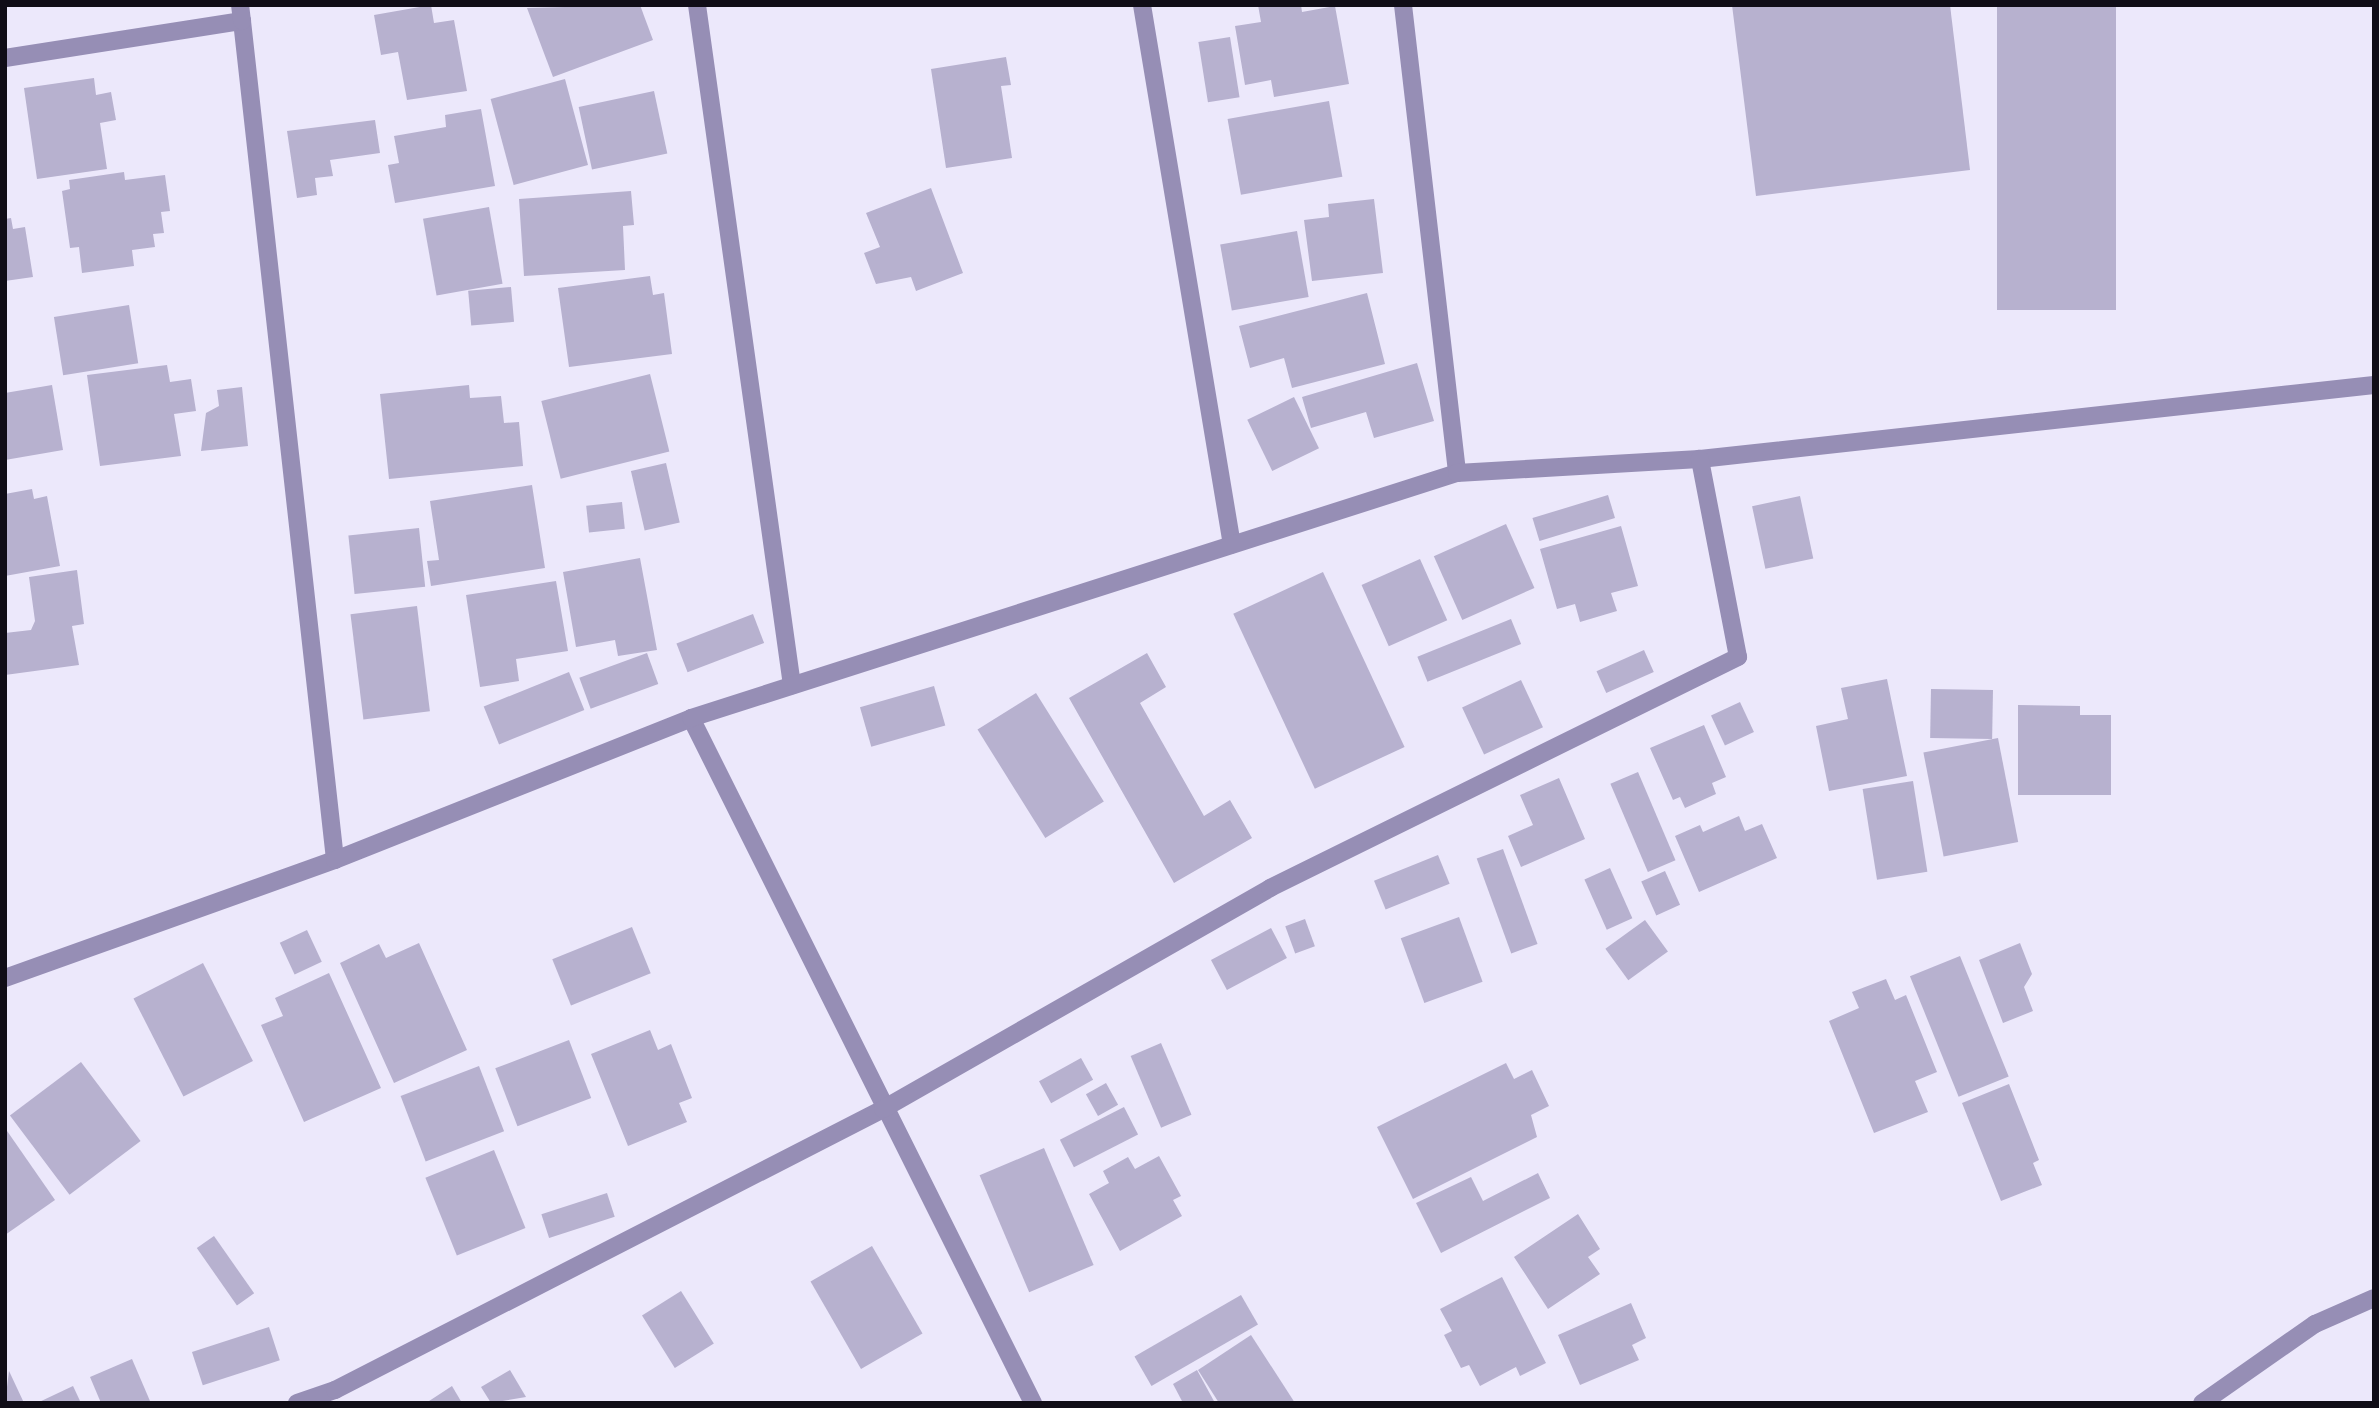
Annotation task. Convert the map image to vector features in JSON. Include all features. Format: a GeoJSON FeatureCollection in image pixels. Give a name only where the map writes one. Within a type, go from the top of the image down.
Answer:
{"type":"FeatureCollection","features":[{"type":"Feature","properties":{"kind":"street"},"geometry":{"type":"LineString","coordinates":[[697,5],[792,685]]}},
{"type":"Feature","properties":{"kind":"street"},"geometry":{"type":"LineString","coordinates":[[1142,5],[1232,545]]}},
{"type":"Feature","properties":{"kind":"street"},"geometry":{"type":"LineString","coordinates":[[1403,5],[1457,473]]}},
{"type":"Feature","properties":{"kind":"street"},"geometry":{"type":"LineString","coordinates":[[5,58],[241,13],[335,860]]}},
{"type":"Feature","properties":{"kind":"street"},"geometry":{"type":"LineString","coordinates":[[5,978],[335,860],[691,718],[1457,473],[1700,459],[2374,385]]}},
{"type":"Feature","properties":{"kind":"street"},"geometry":{"type":"LineString","coordinates":[[297,1403],[335,1390],[883,1109],[1270,888],[1738,657],[1700,459]]}},
{"type":"Feature","properties":{"kind":"street"},"geometry":{"type":"LineString","coordinates":[[691,718],[883,1109],[1033,1403]]}},
{"type":"Feature","properties":{"kind":"street"},"geometry":{"type":"LineString","coordinates":[[2202,1403],[2315,1324],[2374,1298]]}},
{"type":"Feature","properties":{"kind":"building"},"geometry":{"type":"Polygon","coordinates":[[[431,5],[434,23],[454,20],[467,91],[407,100],[398,52],[381,55],[374,15],[431,5]]]}},
{"type":"Feature","properties":{"kind":"building"},"geometry":{"type":"Polygon","coordinates":[[[640,5],[653,40],[553,77],[527,8],[640,5]]]}},
{"type":"Feature","properties":{"kind":"building"},"geometry":{"type":"Polygon","coordinates":[[[1258,5],[1301,5],[1302,12],[1335,6],[1349,84],[1274,97],[1271,80],[1245,85],[1235,26],[1261,22],[1258,5]]]}},
{"type":"Feature","properties":{"kind":"building"},"geometry":{"type":"Polygon","coordinates":[[[1732,5],[1950,5],[1970,170],[1756,196],[1732,5]]]}},
{"type":"Feature","properties":{"kind":"building"},"geometry":{"type":"Polygon","coordinates":[[[1997,5],[2116,5],[2116,310],[1997,310],[1997,5]]]}},
{"type":"Feature","properties":{"kind":"building"},"geometry":{"type":"Polygon","coordinates":[[[1230,37],[1240,97],[1208,102],[1198,42],[1230,37]]]}},
{"type":"Feature","properties":{"kind":"building"},"geometry":{"type":"Polygon","coordinates":[[[1006,57],[1011,85],[1001,86],[1012,158],[946,168],[931,69],[1006,57]]]}},
{"type":"Feature","properties":{"kind":"building"},"geometry":{"type":"Polygon","coordinates":[[[94,78],[96,95],[111,92],[116,120],[100,123],[107,169],[37,179],[24,88],[94,78]]]}},
{"type":"Feature","properties":{"kind":"building"},"geometry":{"type":"Polygon","coordinates":[[[565,79],[588,165],[514,185],[491,99],[565,79]]]}},
{"type":"Feature","properties":{"kind":"building"},"geometry":{"type":"Polygon","coordinates":[[[654,91],[667,154],[592,170],[579,107],[654,91]]]}},
{"type":"Feature","properties":{"kind":"building"},"geometry":{"type":"Polygon","coordinates":[[[1329,101],[1342,177],[1241,195],[1228,119],[1329,101]]]}},
{"type":"Feature","properties":{"kind":"building"},"geometry":{"type":"Polygon","coordinates":[[[481,109],[495,186],[395,203],[388,165],[399,163],[394,136],[446,127],[445,115],[481,109]]]}},
{"type":"Feature","properties":{"kind":"building"},"geometry":{"type":"Polygon","coordinates":[[[375,120],[380,153],[330,160],[333,176],[315,178],[317,195],[297,198],[287,131],[375,120]]]}},
{"type":"Feature","properties":{"kind":"building"},"geometry":{"type":"Polygon","coordinates":[[[124,172],[125,180],[165,175],[170,211],[161,212],[164,233],[153,234],[155,247],[132,250],[134,266],[82,273],[79,247],[70,248],[62,191],[70,189],[69,180],[124,172]]]}},
{"type":"Feature","properties":{"kind":"building"},"geometry":{"type":"Polygon","coordinates":[[[931,188],[963,273],[916,291],[911,277],[876,284],[864,253],[880,247],[866,213],[931,188]]]}},
{"type":"Feature","properties":{"kind":"building"},"geometry":{"type":"Polygon","coordinates":[[[631,191],[634,225],[623,226],[625,270],[524,276],[519,199],[631,191]]]}},
{"type":"Feature","properties":{"kind":"building"},"geometry":{"type":"Polygon","coordinates":[[[1374,199],[1383,273],[1312,281],[1304,220],[1329,217],[1328,204],[1374,199]]]}},
{"type":"Feature","properties":{"kind":"building"},"geometry":{"type":"Polygon","coordinates":[[[489,207],[503,284],[437,295],[423,219],[489,207]]]}},
{"type":"Feature","properties":{"kind":"building"},"geometry":{"type":"Polygon","coordinates":[[[11,218],[13,229],[25,227],[33,277],[5,281],[5,219],[11,218]]]}},
{"type":"Feature","properties":{"kind":"building"},"geometry":{"type":"Polygon","coordinates":[[[1297,231],[1309,297],[1232,311],[1220,245],[1297,231]]]}},
{"type":"Feature","properties":{"kind":"building"},"geometry":{"type":"Polygon","coordinates":[[[650,276],[653,295],[664,293],[672,354],[569,367],[558,288],[650,276]]]}},
{"type":"Feature","properties":{"kind":"building"},"geometry":{"type":"Polygon","coordinates":[[[511,287],[514,322],[471,326],[468,291],[511,287]]]}},
{"type":"Feature","properties":{"kind":"building"},"geometry":{"type":"Polygon","coordinates":[[[1367,293],[1385,364],[1292,388],[1284,358],[1250,368],[1239,326],[1367,293]]]}},
{"type":"Feature","properties":{"kind":"building"},"geometry":{"type":"Polygon","coordinates":[[[129,305],[138,363],[63,375],[54,317],[129,305]]]}},
{"type":"Feature","properties":{"kind":"building"},"geometry":{"type":"Polygon","coordinates":[[[1417,363],[1434,421],[1374,438],[1366,412],[1311,428],[1302,397],[1417,363]]]}},
{"type":"Feature","properties":{"kind":"building"},"geometry":{"type":"Polygon","coordinates":[[[167,365],[170,382],[191,379],[196,411],[174,414],[181,456],[100,466],[87,375],[167,365]]]}},
{"type":"Feature","properties":{"kind":"building"},"geometry":{"type":"Polygon","coordinates":[[[650,374],[669,452],[561,479],[541,401],[650,374]]]}},
{"type":"Feature","properties":{"kind":"building"},"geometry":{"type":"Polygon","coordinates":[[[52,385],[63,450],[5,460],[5,393],[52,385]]]}},
{"type":"Feature","properties":{"kind":"building"},"geometry":{"type":"Polygon","coordinates":[[[469,385],[470,398],[501,396],[504,423],[519,422],[523,466],[389,479],[380,394],[469,385]]]}},
{"type":"Feature","properties":{"kind":"building"},"geometry":{"type":"Polygon","coordinates":[[[242,387],[248,446],[201,451],[206,413],[219,406],[217,390],[242,387]]]}},
{"type":"Feature","properties":{"kind":"building"},"geometry":{"type":"Polygon","coordinates":[[[1294,397],[1319,448],[1272,471],[1247,420],[1294,397]]]}},
{"type":"Feature","properties":{"kind":"building"},"geometry":{"type":"Polygon","coordinates":[[[666,463],[680,522],[645,531],[631,471],[666,463]]]}},
{"type":"Feature","properties":{"kind":"building"},"geometry":{"type":"Polygon","coordinates":[[[532,485],[545,568],[431,586],[427,561],[439,560],[430,501],[532,485]]]}},
{"type":"Feature","properties":{"kind":"building"},"geometry":{"type":"Polygon","coordinates":[[[32,489],[34,499],[47,496],[60,566],[5,576],[5,494],[32,489]]]}},
{"type":"Feature","properties":{"kind":"building"},"geometry":{"type":"Polygon","coordinates":[[[1608,495],[1615,518],[1539,541],[1532,518],[1608,495]]]}},
{"type":"Feature","properties":{"kind":"building"},"geometry":{"type":"Polygon","coordinates":[[[1800,496],[1813,559],[1765,569],[1752,506],[1800,496]]]}},
{"type":"Feature","properties":{"kind":"building"},"geometry":{"type":"Polygon","coordinates":[[[622,502],[625,529],[589,533],[586,506],[622,502]]]}},
{"type":"Feature","properties":{"kind":"building"},"geometry":{"type":"Polygon","coordinates":[[[1506,524],[1534,588],[1462,620],[1434,556],[1506,524]]]}},
{"type":"Feature","properties":{"kind":"building"},"geometry":{"type":"Polygon","coordinates":[[[1621,526],[1638,586],[1611,593],[1617,611],[1580,622],[1575,604],[1557,609],[1540,549],[1621,526]]]}},
{"type":"Feature","properties":{"kind":"building"},"geometry":{"type":"Polygon","coordinates":[[[419,528],[425,587],[355,594],[348,535],[419,528]]]}},
{"type":"Feature","properties":{"kind":"building"},"geometry":{"type":"Polygon","coordinates":[[[640,558],[657,650],[618,656],[615,640],[576,647],[563,572],[640,558]]]}},
{"type":"Feature","properties":{"kind":"building"},"geometry":{"type":"Polygon","coordinates":[[[1420,559],[1447,620],[1389,646],[1362,585],[1420,559]]]}},
{"type":"Feature","properties":{"kind":"building"},"geometry":{"type":"Polygon","coordinates":[[[77,570],[84,624],[72,626],[79,665],[5,675],[5,633],[31,630],[35,621],[29,577],[77,570]]]}},
{"type":"Feature","properties":{"kind":"building"},"geometry":{"type":"Polygon","coordinates":[[[1323,572],[1405,747],[1315,789],[1233,614],[1323,572]]]}},
{"type":"Feature","properties":{"kind":"building"},"geometry":{"type":"Polygon","coordinates":[[[556,581],[568,651],[516,659],[519,681],[480,687],[466,595],[556,581]]]}},
{"type":"Feature","properties":{"kind":"building"},"geometry":{"type":"Polygon","coordinates":[[[417,606],[430,711],[363,719],[350,614],[417,606]]]}},
{"type":"Feature","properties":{"kind":"building"},"geometry":{"type":"Polygon","coordinates":[[[753,614],[764,643],[688,672],[676,643],[753,614]]]}},
{"type":"Feature","properties":{"kind":"building"},"geometry":{"type":"Polygon","coordinates":[[[1511,619],[1521,644],[1427,682],[1417,657],[1511,619]]]}},
{"type":"Feature","properties":{"kind":"building"},"geometry":{"type":"Polygon","coordinates":[[[1644,650],[1654,672],[1606,693],[1596,671],[1644,650]]]}},
{"type":"Feature","properties":{"kind":"building"},"geometry":{"type":"Polygon","coordinates":[[[647,653],[658,684],[591,709],[579,678],[647,653]]]}},
{"type":"Feature","properties":{"kind":"building"},"geometry":{"type":"Polygon","coordinates":[[[1147,653],[1166,687],[1140,703],[1204,816],[1230,800],[1252,838],[1174,883],[1069,698],[1147,653]]]}},
{"type":"Feature","properties":{"kind":"building"},"geometry":{"type":"Polygon","coordinates":[[[569,672],[584,710],[499,744],[484,706],[569,672]]]}},
{"type":"Feature","properties":{"kind":"building"},"geometry":{"type":"Polygon","coordinates":[[[1887,679],[1907,776],[1829,791],[1816,726],[1848,719],[1841,688],[1887,679]]]}},
{"type":"Feature","properties":{"kind":"building"},"geometry":{"type":"Polygon","coordinates":[[[1521,680],[1543,727],[1484,755],[1462,707],[1521,680]]]}},
{"type":"Feature","properties":{"kind":"building"},"geometry":{"type":"Polygon","coordinates":[[[934,686],[945,725],[871,747],[860,707],[934,686]]]}},
{"type":"Feature","properties":{"kind":"building"},"geometry":{"type":"Polygon","coordinates":[[[1931,689],[1993,690],[1992,739],[1930,738],[1931,689]]]}},
{"type":"Feature","properties":{"kind":"building"},"geometry":{"type":"Polygon","coordinates":[[[1036,693],[1104,802],[1045,838],[977,730],[1036,693]]]}},
{"type":"Feature","properties":{"kind":"building"},"geometry":{"type":"Polygon","coordinates":[[[1740,702],[1754,732],[1725,745],[1711,716],[1740,702]]]}},
{"type":"Feature","properties":{"kind":"building"},"geometry":{"type":"Polygon","coordinates":[[[2018,705],[2080,706],[2080,715],[2111,715],[2111,795],[2018,795],[2018,705]]]}},
{"type":"Feature","properties":{"kind":"building"},"geometry":{"type":"Polygon","coordinates":[[[1704,725],[1726,777],[1712,783],[1716,794],[1685,808],[1680,797],[1673,800],[1650,748],[1704,725]]]}},
{"type":"Feature","properties":{"kind":"building"},"geometry":{"type":"Polygon","coordinates":[[[1998,738],[2018,842],[1944,857],[1923,753],[1998,738]]]}},
{"type":"Feature","properties":{"kind":"building"},"geometry":{"type":"Polygon","coordinates":[[[1638,772],[1676,860],[1648,872],[1610,784],[1638,772]]]}},
{"type":"Feature","properties":{"kind":"building"},"geometry":{"type":"Polygon","coordinates":[[[1559,778],[1585,839],[1521,867],[1508,836],[1533,825],[1520,795],[1559,778]]]}},
{"type":"Feature","properties":{"kind":"building"},"geometry":{"type":"Polygon","coordinates":[[[1913,781],[1927,872],[1877,880],[1863,789],[1913,781]]]}},
{"type":"Feature","properties":{"kind":"building"},"geometry":{"type":"Polygon","coordinates":[[[1739,816],[1745,831],[1762,824],[1777,858],[1699,892],[1675,836],[1700,825],[1703,832],[1739,816]]]}},
{"type":"Feature","properties":{"kind":"building"},"geometry":{"type":"Polygon","coordinates":[[[1503,849],[1538,944],[1511,953],[1477,859],[1503,849]]]}},
{"type":"Feature","properties":{"kind":"building"},"geometry":{"type":"Polygon","coordinates":[[[1438,855],[1450,884],[1386,910],[1374,881],[1438,855]]]}},
{"type":"Feature","properties":{"kind":"building"},"geometry":{"type":"Polygon","coordinates":[[[1610,868],[1632,918],[1607,930],[1584,879],[1610,868]]]}},
{"type":"Feature","properties":{"kind":"building"},"geometry":{"type":"Polygon","coordinates":[[[1665,871],[1680,905],[1656,915],[1641,882],[1665,871]]]}},
{"type":"Feature","properties":{"kind":"building"},"geometry":{"type":"Polygon","coordinates":[[[1459,917],[1483,982],[1424,1003],[1401,938],[1459,917]]]}},
{"type":"Feature","properties":{"kind":"building"},"geometry":{"type":"Polygon","coordinates":[[[1305,919],[1315,946],[1295,953],[1285,926],[1305,919]]]}},
{"type":"Feature","properties":{"kind":"building"},"geometry":{"type":"Polygon","coordinates":[[[1645,920],[1668,952],[1628,980],[1605,949],[1645,920]]]}},
{"type":"Feature","properties":{"kind":"building"},"geometry":{"type":"Polygon","coordinates":[[[632,927],[651,973],[571,1006],[552,959],[632,927]]]}},
{"type":"Feature","properties":{"kind":"building"},"geometry":{"type":"Polygon","coordinates":[[[1271,928],[1287,958],[1227,990],[1211,960],[1271,928]]]}},
{"type":"Feature","properties":{"kind":"building"},"geometry":{"type":"Polygon","coordinates":[[[307,930],[322,962],[295,974],[280,943],[307,930]]]}},
{"type":"Feature","properties":{"kind":"building"},"geometry":{"type":"Polygon","coordinates":[[[419,943],[467,1050],[394,1083],[340,963],[379,944],[386,958],[419,943]]]}},
{"type":"Feature","properties":{"kind":"building"},"geometry":{"type":"Polygon","coordinates":[[[2020,943],[2032,974],[2024,987],[2033,1011],[2003,1023],[1979,960],[2020,943]]]}},
{"type":"Feature","properties":{"kind":"building"},"geometry":{"type":"Polygon","coordinates":[[[1960,956],[2009,1077],[1959,1097],[1910,976],[1960,956]]]}},
{"type":"Feature","properties":{"kind":"building"},"geometry":{"type":"Polygon","coordinates":[[[203,963],[253,1061],[183,1096],[134,998],[203,963]]]}},
{"type":"Feature","properties":{"kind":"building"},"geometry":{"type":"Polygon","coordinates":[[[329,973],[381,1088],[304,1122],[261,1025],[283,1016],[275,998],[329,973]]]}},
{"type":"Feature","properties":{"kind":"building"},"geometry":{"type":"Polygon","coordinates":[[[1886,979],[1895,1000],[1906,995],[1937,1072],[1915,1081],[1928,1112],[1874,1133],[1829,1021],[1859,1008],[1852,992],[1886,979]]]}},
{"type":"Feature","properties":{"kind":"building"},"geometry":{"type":"Polygon","coordinates":[[[650,1030],[658,1050],[671,1044],[692,1098],[679,1103],[687,1122],[628,1146],[591,1054],[650,1030]]]}},
{"type":"Feature","properties":{"kind":"building"},"geometry":{"type":"Polygon","coordinates":[[[569,1040],[591,1098],[517,1126],[495,1068],[569,1040]]]}},
{"type":"Feature","properties":{"kind":"building"},"geometry":{"type":"Polygon","coordinates":[[[1161,1043],[1191,1115],[1161,1128],[1131,1056],[1161,1043]]]}},
{"type":"Feature","properties":{"kind":"building"},"geometry":{"type":"Polygon","coordinates":[[[1081,1058],[1093,1080],[1051,1103],[1039,1081],[1081,1058]]]}},
{"type":"Feature","properties":{"kind":"building"},"geometry":{"type":"Polygon","coordinates":[[[81,1062],[141,1141],[70,1195],[10,1116],[81,1062]]]}},
{"type":"Feature","properties":{"kind":"building"},"geometry":{"type":"Polygon","coordinates":[[[1506,1063],[1514,1079],[1532,1070],[1549,1106],[1531,1115],[1537,1137],[1413,1199],[1377,1127],[1506,1063]]]}},
{"type":"Feature","properties":{"kind":"building"},"geometry":{"type":"Polygon","coordinates":[[[479,1066],[504,1131],[426,1161],[401,1096],[479,1066]]]}},
{"type":"Feature","properties":{"kind":"building"},"geometry":{"type":"Polygon","coordinates":[[[1106,1083],[1118,1105],[1098,1116],[1086,1094],[1106,1083]]]}},
{"type":"Feature","properties":{"kind":"building"},"geometry":{"type":"Polygon","coordinates":[[[2009,1084],[2039,1160],[2033,1163],[2042,1185],[2001,1201],[1962,1103],[2009,1084]]]}},
{"type":"Feature","properties":{"kind":"building"},"geometry":{"type":"Polygon","coordinates":[[[1124,1107],[1138,1135],[1074,1167],[1060,1140],[1124,1107]]]}},
{"type":"Feature","properties":{"kind":"building"},"geometry":{"type":"Polygon","coordinates":[[[5,1128],[55,1200],[5,1235],[5,1128]]]}},
{"type":"Feature","properties":{"kind":"building"},"geometry":{"type":"Polygon","coordinates":[[[1044,1148],[1094,1265],[1029,1292],[980,1175],[1044,1148]]]}},
{"type":"Feature","properties":{"kind":"building"},"geometry":{"type":"Polygon","coordinates":[[[494,1150],[525,1228],[457,1256],[425,1178],[494,1150]]]}},
{"type":"Feature","properties":{"kind":"building"},"geometry":{"type":"Polygon","coordinates":[[[1159,1156],[1181,1196],[1173,1200],[1182,1216],[1120,1251],[1089,1194],[1109,1183],[1103,1171],[1128,1157],[1135,1169],[1159,1156]]]}},
{"type":"Feature","properties":{"kind":"building"},"geometry":{"type":"Polygon","coordinates":[[[1538,1173],[1550,1198],[1441,1253],[1416,1203],[1471,1177],[1483,1201],[1538,1173]]]}},
{"type":"Feature","properties":{"kind":"building"},"geometry":{"type":"Polygon","coordinates":[[[607,1193],[615,1217],[549,1238],[541,1214],[607,1193]]]}},
{"type":"Feature","properties":{"kind":"building"},"geometry":{"type":"Polygon","coordinates":[[[1578,1214],[1600,1249],[1588,1257],[1600,1274],[1548,1309],[1514,1257],[1578,1214]]]}},
{"type":"Feature","properties":{"kind":"building"},"geometry":{"type":"Polygon","coordinates":[[[214,1236],[254,1293],[237,1305],[197,1248],[214,1236]]]}},
{"type":"Feature","properties":{"kind":"building"},"geometry":{"type":"Polygon","coordinates":[[[872,1246],[923,1333],[861,1369],[811,1282],[872,1246]]]}},
{"type":"Feature","properties":{"kind":"building"},"geometry":{"type":"Polygon","coordinates":[[[1502,1277],[1546,1363],[1520,1376],[1516,1367],[1480,1386],[1469,1365],[1461,1368],[1444,1335],[1452,1331],[1440,1309],[1502,1277]]]}},
{"type":"Feature","properties":{"kind":"building"},"geometry":{"type":"Polygon","coordinates":[[[681,1291],[714,1344],[675,1368],[642,1315],[681,1291]]]}},
{"type":"Feature","properties":{"kind":"building"},"geometry":{"type":"Polygon","coordinates":[[[1241,1295],[1258,1324],[1151,1386],[1134,1356],[1241,1295]]]}},
{"type":"Feature","properties":{"kind":"building"},"geometry":{"type":"Polygon","coordinates":[[[1631,1303],[1646,1338],[1632,1345],[1639,1360],[1580,1385],[1558,1335],[1631,1303]]]}},
{"type":"Feature","properties":{"kind":"building"},"geometry":{"type":"Polygon","coordinates":[[[269,1327],[280,1360],[203,1385],[192,1352],[269,1327]]]}},
{"type":"Feature","properties":{"kind":"building"},"geometry":{"type":"Polygon","coordinates":[[[1251,1335],[1295,1403],[1219,1403],[1198,1370],[1251,1335]]]}},
{"type":"Feature","properties":{"kind":"building"},"geometry":{"type":"Polygon","coordinates":[[[132,1359],[150,1401],[101,1403],[90,1377],[132,1359]]]}},
{"type":"Feature","properties":{"kind":"building"},"geometry":{"type":"Polygon","coordinates":[[[510,1370],[526,1397],[491,1403],[481,1387],[510,1370]]]}},
{"type":"Feature","properties":{"kind":"building"},"geometry":{"type":"Polygon","coordinates":[[[1197,1370],[1215,1403],[1183,1403],[1173,1384],[1197,1370]]]}},
{"type":"Feature","properties":{"kind":"building"},"geometry":{"type":"Polygon","coordinates":[[[9,1371],[24,1403],[5,1403],[9,1371]]]}},
{"type":"Feature","properties":{"kind":"building"},"geometry":{"type":"Polygon","coordinates":[[[73,1386],[81,1403],[37,1403],[73,1386]]]}},
{"type":"Feature","properties":{"kind":"building"},"geometry":{"type":"Polygon","coordinates":[[[452,1386],[462,1403],[426,1403],[452,1386]]]}}]}
